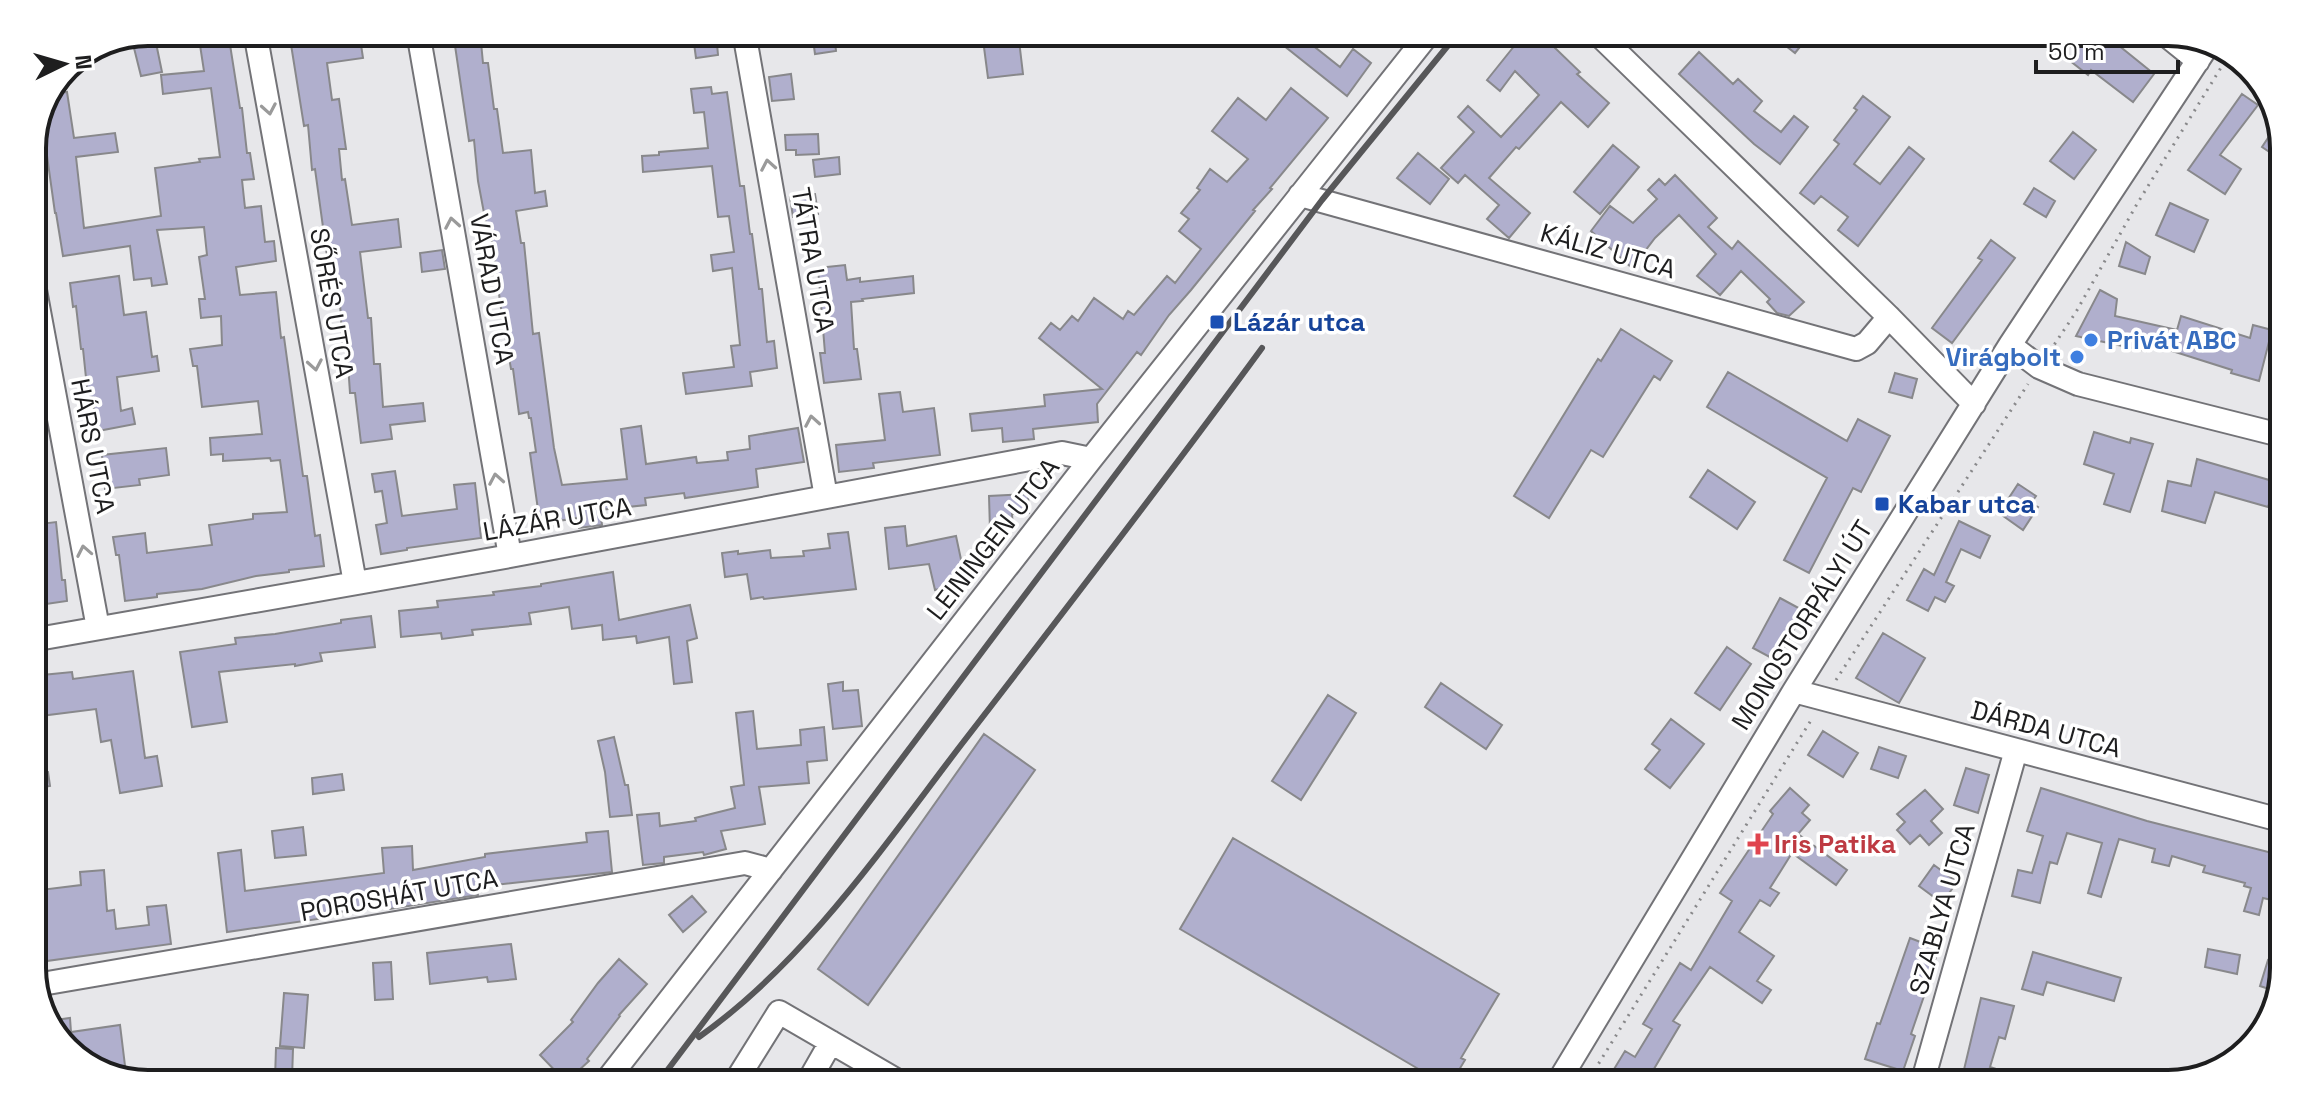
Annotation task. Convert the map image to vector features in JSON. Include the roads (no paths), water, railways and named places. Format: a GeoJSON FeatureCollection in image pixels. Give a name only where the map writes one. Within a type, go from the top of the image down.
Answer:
{"type":"FeatureCollection","features":[{"type":"Feature","properties":{"kind":"street","name":"SŐRÉS UTCA"},"geometry":{"type":"LineString","coordinates":[[258,46],[355,583]]}},
{"type":"Feature","properties":{"kind":"street","name":"VÁRAD UTCA"},"geometry":{"type":"LineString","coordinates":[[420,46],[510,556]]}},
{"type":"Feature","properties":{"kind":"street","name":"TÁTRA UTCA"},"geometry":{"type":"LineString","coordinates":[[746,46],[826,497]]}},
{"type":"Feature","properties":{"kind":"street","name":"LEININGEN UTCA"},"geometry":{"type":"LineString","coordinates":[[615,1070],[1091,459],[1419,46]]}},
{"type":"Feature","properties":{"kind":"street"},"geometry":{"type":"LineString","coordinates":[[1610,46],[1974,404]]}},
{"type":"Feature","properties":{"kind":"street","name":"MONOSTORPÁLYI ÚT"},"geometry":{"type":"LineString","coordinates":[[1565,1070],[1794,691],[2010,345],[2203,53]]}},
{"type":"Feature","properties":{"kind":"street","name":"KÁLIZ UTCA"},"geometry":{"type":"LineString","coordinates":[[1300,195],[1856,349],[1867,343],[1889,317]]}},
{"type":"Feature","properties":{"kind":"street"},"geometry":{"type":"LineString","coordinates":[[2010,345],[2039,367],[2078,384],[2270,432]]}},
{"type":"Feature","properties":{"kind":"street","name":"HÁRS UTCA"},"geometry":{"type":"LineString","coordinates":[[46,349],[98,628]]}},
{"type":"Feature","properties":{"kind":"street","name":"LÁZÁR UTCA"},"geometry":{"type":"LineString","coordinates":[[46,637],[510,556],[1062,453],[1091,459]]}},
{"type":"Feature","properties":{"kind":"street","name":"DÁRDA UTCA"},"geometry":{"type":"LineString","coordinates":[[1794,691],[2270,817]]}},
{"type":"Feature","properties":{"kind":"street","name":"SZABLYA UTCA"},"geometry":{"type":"LineString","coordinates":[[1926,1070],[2016,750]]}},
{"type":"Feature","properties":{"kind":"street","name":"POROSHÁT UTCA"},"geometry":{"type":"LineString","coordinates":[[47,983],[745,863],[771,870]]}},
{"type":"Feature","properties":{"kind":"street"},"geometry":{"type":"LineString","coordinates":[[743,1070],[779,1012],[875,1070]]}},
{"type":"Feature","properties":{"kind":"street"},"geometry":{"type":"LineString","coordinates":[[815,1070],[831,1042]]}},
{"type":"Feature","properties":{"kind":"railway"},"geometry":{"type":"LineString","coordinates":[[668,1070],[1322,200],[1448,46]]}},
{"type":"Feature","properties":{"kind":"railway"},"geometry":{"type":"LineString","coordinates":[[699,1037],[774,974],[840,901],[1262,348]]}},
{"type":"Feature","properties":{"kind":"place","name":"Lázár utca"},"geometry":{"type":"Point","coordinates":[1217,322]}},
{"type":"Feature","properties":{"kind":"place","name":"Privát ABC"},"geometry":{"type":"Point","coordinates":[2091,340]}},
{"type":"Feature","properties":{"kind":"place","name":"Virágbolt"},"geometry":{"type":"Point","coordinates":[2077,357]}},
{"type":"Feature","properties":{"kind":"place","name":"Kabar utca"},"geometry":{"type":"Point","coordinates":[1882,504]}},
{"type":"Feature","properties":{"kind":"place","name":"Iris Patika"},"geometry":{"type":"Point","coordinates":[1758,844]}}]}
